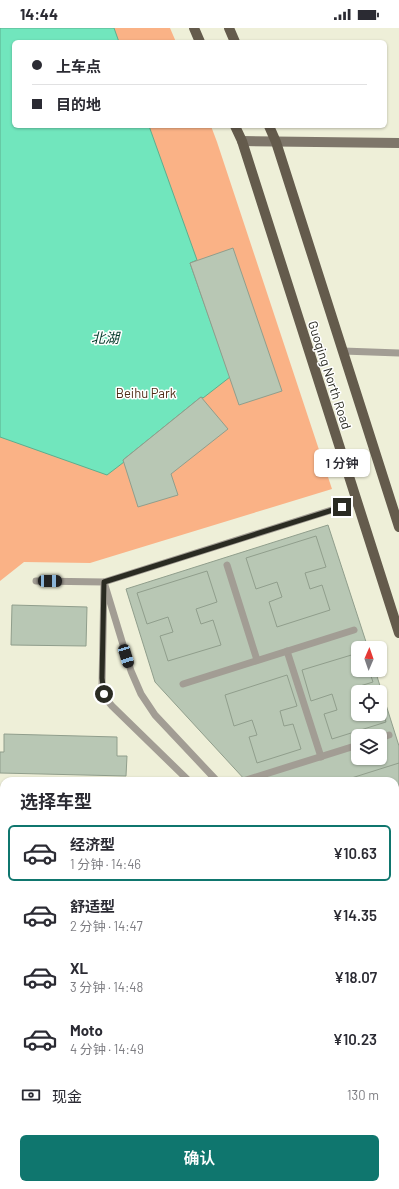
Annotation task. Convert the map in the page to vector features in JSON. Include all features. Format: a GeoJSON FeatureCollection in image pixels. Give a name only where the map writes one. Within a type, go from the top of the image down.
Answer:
{"type":"FeatureCollection","features":[{"type":"Feature","properties":{"kind":"main road"},"geometry":{"type":"LineString","coordinates":[[194,28],[199,40]]}},
{"type":"Feature","properties":{"kind":"main road"},"geometry":{"type":"LineString","coordinates":[[229,28],[234,40]]}},
{"type":"Feature","properties":{"kind":"main road","name":"Guoqing North Road"},"geometry":{"type":"LineString","coordinates":[[236,128],[242,141],[399,633]]}},
{"type":"Feature","properties":{"kind":"main road","name":"Guoqing North Road"},"geometry":{"type":"LineString","coordinates":[[270,128],[276,142],[399,528]]}},
{"type":"Feature","properties":{"kind":"street"},"geometry":{"type":"LineString","coordinates":[[242,141],[399,143]]}},
{"type":"Feature","properties":{"kind":"lane"},"geometry":{"type":"LineString","coordinates":[[343,351],[399,353]]}},
{"type":"Feature","properties":{"kind":"lane"},"geometry":{"type":"LineString","coordinates":[[36,581],[104,582],[357,502]]}},
{"type":"Feature","properties":{"kind":"lane"},"geometry":{"type":"LineString","coordinates":[[227,565],[257,660]]}},
{"type":"Feature","properties":{"kind":"lane"},"geometry":{"type":"LineString","coordinates":[[104,582],[102,678],[104,694],[112,706],[185,777]]}},
{"type":"Feature","properties":{"kind":"lane"},"geometry":{"type":"LineString","coordinates":[[104,582],[131,671],[141,694],[156,715],[213,777]]}},
{"type":"Feature","properties":{"kind":"lane"},"geometry":{"type":"LineString","coordinates":[[183,684],[354,630]]}},
{"type":"Feature","properties":{"kind":"lane"},"geometry":{"type":"LineString","coordinates":[[287,651],[321,756]]}},
{"type":"Feature","properties":{"kind":"lane"},"geometry":{"type":"LineString","coordinates":[[256,777],[351,747]]}},
{"type":"Feature","properties":{"kind":"green space","name":"Beihu Park"},"geometry":{"type":"Polygon","coordinates":[[[0,28],[170,28],[175,40],[12,40],[12,128],[212,128],[332,489],[90,563],[24,562],[0,581],[0,28]]]}},
{"type":"Feature","properties":{"kind":"water","name":"北湖"},"geometry":{"type":"Polygon","coordinates":[[[0,28],[114,28],[118,40],[12,40],[12,128],[150,128],[197,260],[190,263],[230,377],[203,398],[201,397],[123,460],[124,462],[107,475],[0,437],[0,28]]]}},
{"type":"Feature","properties":{"kind":"building"},"geometry":{"type":"Polygon","coordinates":[[[233,248],[282,391],[239,405],[190,263],[233,248]]]}},
{"type":"Feature","properties":{"kind":"building"},"geometry":{"type":"Polygon","coordinates":[[[201,397],[228,429],[171,474],[178,495],[138,507],[123,460],[201,397]]]}},
{"type":"Feature","properties":{"kind":"building"},"geometry":{"type":"Polygon","coordinates":[[[328,525],[366,641],[351,641],[351,677],[377,677],[380,685],[351,685],[351,721],[387,721],[387,708],[399,746],[399,777],[242,777],[155,682],[126,589],[328,525]]]}},
{"type":"Feature","properties":{"kind":"building"},"geometry":{"type":"Polygon","coordinates":[[[316,536],[326,567],[305,573],[310,589],[322,585],[330,610],[277,627],[269,602],[282,597],[277,582],[256,589],[246,558],[316,536]]]}},
{"type":"Feature","properties":{"kind":"building"},"geometry":{"type":"Polygon","coordinates":[[[207,571],[217,602],[196,609],[201,624],[213,620],[221,645],[168,661],[160,636],[173,632],[168,617],[147,624],[137,593],[207,571]]]}},
{"type":"Feature","properties":{"kind":"building"},"geometry":{"type":"Polygon","coordinates":[[[12,605],[87,607],[86,646],[11,645],[12,605]]]}},
{"type":"Feature","properties":{"kind":"building"},"geometry":{"type":"Polygon","coordinates":[[[351,655],[351,677],[371,677],[373,682],[363,685],[351,685],[351,721],[386,722],[364,729],[351,729],[351,733],[332,739],[324,714],[337,710],[332,694],[311,701],[302,670],[351,655]]]}},
{"type":"Feature","properties":{"kind":"building"},"geometry":{"type":"Polygon","coordinates":[[[287,675],[297,706],[280,711],[284,726],[293,724],[301,749],[257,763],[249,737],[257,735],[252,720],[234,726],[225,695],[287,675]]]}},
{"type":"Feature","properties":{"kind":"building"},"geometry":{"type":"Polygon","coordinates":[[[4,734],[117,737],[117,756],[127,756],[126,776],[0,773],[0,752],[4,752],[4,734]]]}},
{"type":"Feature","properties":{"kind":"building"},"geometry":{"type":"Polygon","coordinates":[[[399,763],[399,777],[355,777],[399,763]]]}},
{"type":"Feature","properties":{"kind":"route"},"geometry":{"type":"LineString","coordinates":[[104,694],[102,686],[104,582],[342,507]]}}]}
